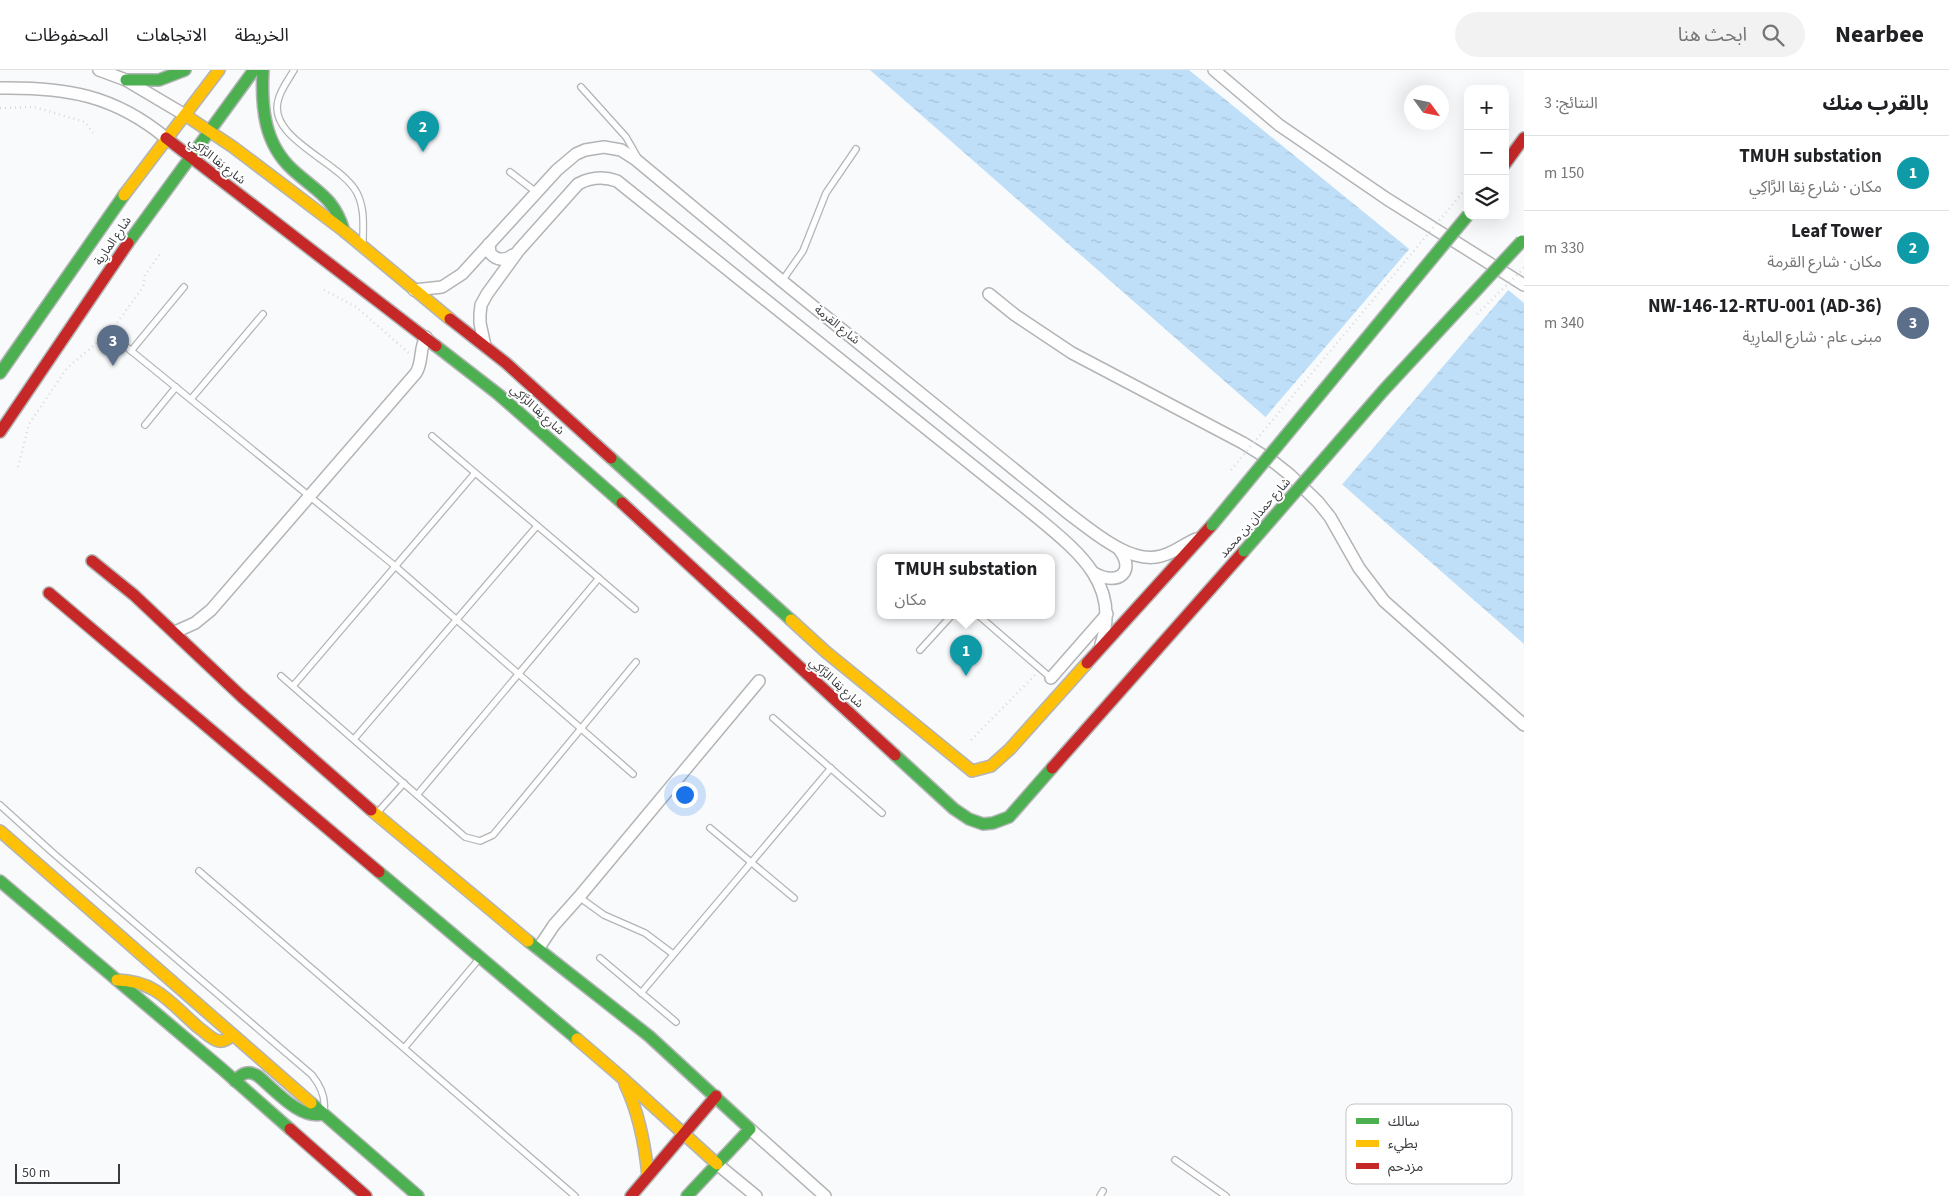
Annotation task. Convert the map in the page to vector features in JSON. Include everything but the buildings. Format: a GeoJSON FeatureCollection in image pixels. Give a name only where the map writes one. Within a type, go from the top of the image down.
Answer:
{"type":"FeatureCollection","features":[{"type":"Feature","properties":{"kind":"street","name":"شارع نِقا الرَّاكِي"},"geometry":{"type":"LineString","coordinates":[[99,70],[126,80],[210,131],[344,231],[485,346],[826,652],[972,771],[991,766],[1010,750],[1100,648]]}},
{"type":"Feature","properties":{"kind":"street"},"geometry":{"type":"LineString","coordinates":[[126,80],[159,80],[185,70]]}},
{"type":"Feature","properties":{"kind":"street","name":"شارع المارِية"},"geometry":{"type":"LineString","coordinates":[[0,373],[56,291],[166,138],[219,70]]}},
{"type":"Feature","properties":{"kind":"street","name":"شارع المارِية"},"geometry":{"type":"LineString","coordinates":[[0,432],[130,240],[254,70]]}},
{"type":"Feature","properties":{"kind":"street"},"geometry":{"type":"LineString","coordinates":[[263,70],[263,111],[276,150],[288,165],[329,200],[341,216],[344,231]]}},
{"type":"Feature","properties":{"kind":"street"},"geometry":{"type":"LineString","coordinates":[[1214,70],[1279,125],[1387,199],[1524,286]]}},
{"type":"Feature","properties":{"kind":"street","name":"شارع نِقا الرَّاكِي"},"geometry":{"type":"LineString","coordinates":[[0,88],[64,90],[87,96],[137,116],[498,394],[642,521],[807,675],[963,816],[968,820],[982,824],[994,823],[1009,817]]}},
{"type":"Feature","properties":{"kind":"street"},"geometry":{"type":"LineString","coordinates":[[1509,159],[1524,138]]}},
{"type":"Feature","properties":{"kind":"street","name":"شارع القرمة"},"geometry":{"type":"LineString","coordinates":[[414,290],[434,289],[452,281],[468,268],[536,192],[568,160],[585,150],[604,147],[612,148],[628,154],[642,165],[782,281],[1068,512],[1116,546],[1134,555],[1153,558],[1162,556],[1184,544],[1203,537]]}},
{"type":"Feature","properties":{"kind":"street","name":"شارع القرمة"},"geometry":{"type":"LineString","coordinates":[[485,346],[480,323],[481,305],[495,282],[519,250],[578,184],[593,178],[609,178],[617,181],[1065,542],[1094,573],[1104,596],[1106,614],[1104,635],[1100,648]]}},
{"type":"Feature","properties":{"kind":"street"},"geometry":{"type":"LineString","coordinates":[[1100,648],[1203,537],[1464,220]]}},
{"type":"Feature","properties":{"kind":"street","name":"شارع حمدان بن محمد"},"geometry":{"type":"LineString","coordinates":[[1009,817],[1383,391],[1524,239]]}},
{"type":"Feature","properties":{"kind":"street","name":"شارع القرمة"},"geometry":{"type":"LineString","coordinates":[[489,244],[490,253],[497,259],[506,259],[519,250]]}},
{"type":"Feature","properties":{"kind":"street"},"geometry":{"type":"LineString","coordinates":[[989,294],[1015,315],[1072,353],[1243,443],[1276,463],[1318,502],[1330,517],[1359,568],[1384,601],[1420,635],[1524,725]]}},
{"type":"Feature","properties":{"kind":"street"},"geometry":{"type":"LineString","coordinates":[[175,632],[195,623],[211,610],[416,373],[420,363],[421,347],[426,337]]}},
{"type":"Feature","properties":{"kind":"street"},"geometry":{"type":"LineString","coordinates":[[1094,573],[1112,580],[1120,576],[1126,568],[1126,563],[1116,546]]}},
{"type":"Feature","properties":{"kind":"street"},"geometry":{"type":"LineString","coordinates":[[92,561],[175,632],[242,696],[376,815],[535,946],[641,1030],[825,1196]]}},
{"type":"Feature","properties":{"kind":"street"},"geometry":{"type":"LineString","coordinates":[[49,593],[620,1076],[717,1164],[756,1196]]}},
{"type":"Feature","properties":{"kind":"street"},"geometry":{"type":"LineString","coordinates":[[1051,678],[1106,614]]}},
{"type":"Feature","properties":{"kind":"street"},"geometry":{"type":"LineString","coordinates":[[535,946],[579,897],[759,681]]}},
{"type":"Feature","properties":{"kind":"street"},"geometry":{"type":"LineString","coordinates":[[0,831],[418,1196]]}},
{"type":"Feature","properties":{"kind":"street"},"geometry":{"type":"LineString","coordinates":[[0,881],[235,1081],[366,1196]]}},
{"type":"Feature","properties":{"kind":"street"},"geometry":{"type":"LineString","coordinates":[[117,980],[135,980],[153,988],[218,1041],[224,1041],[233,1035]]}},
{"type":"Feature","properties":{"kind":"street"},"geometry":{"type":"LineString","coordinates":[[235,1081],[244,1073],[251,1072],[302,1113],[316,1116],[323,1114]]}},
{"type":"Feature","properties":{"kind":"street"},"geometry":{"type":"LineString","coordinates":[[620,1076],[632,1099],[640,1124],[648,1176]]}},
{"type":"Feature","properties":{"kind":"street"},"geometry":{"type":"LineString","coordinates":[[631,1196],[716,1096]]}},
{"type":"Feature","properties":{"kind":"street"},"geometry":{"type":"LineString","coordinates":[[687,1196],[750,1129]]}},
{"type":"Feature","properties":{"kind":"lane"},"geometry":{"type":"LineString","coordinates":[[294,70],[278,101],[278,119],[287,132],[344,177],[356,191],[363,212],[363,247]]}},
{"type":"Feature","properties":{"kind":"lane"},"geometry":{"type":"LineString","coordinates":[[581,87],[626,137],[642,165]]}},
{"type":"Feature","properties":{"kind":"lane"},"geometry":{"type":"LineString","coordinates":[[782,281],[803,251],[826,193],[856,150]]}},
{"type":"Feature","properties":{"kind":"lane"},"geometry":{"type":"LineString","coordinates":[[510,172],[536,192]]}},
{"type":"Feature","properties":{"kind":"lane"},"geometry":{"type":"LineString","coordinates":[[131,351],[184,287]]}},
{"type":"Feature","properties":{"kind":"lane"},"geometry":{"type":"LineString","coordinates":[[191,400],[263,314]]}},
{"type":"Feature","properties":{"kind":"lane"},"geometry":{"type":"LineString","coordinates":[[124,345],[395,566],[633,774]]}},
{"type":"Feature","properties":{"kind":"lane"},"geometry":{"type":"LineString","coordinates":[[145,425],[176,387]]}},
{"type":"Feature","properties":{"kind":"lane"},"geometry":{"type":"LineString","coordinates":[[432,436],[635,609]]}},
{"type":"Feature","properties":{"kind":"lane"},"geometry":{"type":"LineString","coordinates":[[293,686],[475,473]]}},
{"type":"Feature","properties":{"kind":"lane"},"geometry":{"type":"LineString","coordinates":[[354,739],[537,526]]}},
{"type":"Feature","properties":{"kind":"lane"},"geometry":{"type":"LineString","coordinates":[[417,795],[599,578]]}},
{"type":"Feature","properties":{"kind":"lane"},"geometry":{"type":"LineString","coordinates":[[920,650],[948,619]]}},
{"type":"Feature","properties":{"kind":"lane"},"geometry":{"type":"LineString","coordinates":[[983,619],[1051,678]]}},
{"type":"Feature","properties":{"kind":"lane"},"geometry":{"type":"LineString","coordinates":[[281,676],[465,837],[475,841],[484,840],[493,835],[636,662]]}},
{"type":"Feature","properties":{"kind":"lane"},"geometry":{"type":"LineString","coordinates":[[773,718],[882,813]]}},
{"type":"Feature","properties":{"kind":"lane"},"geometry":{"type":"LineString","coordinates":[[641,993],[831,768]]}},
{"type":"Feature","properties":{"kind":"lane"},"geometry":{"type":"LineString","coordinates":[[376,815],[404,783]]}},
{"type":"Feature","properties":{"kind":"lane"},"geometry":{"type":"LineString","coordinates":[[0,805],[33,836],[312,1075],[324,1098],[325,1107],[323,1114]]}},
{"type":"Feature","properties":{"kind":"lane"},"geometry":{"type":"LineString","coordinates":[[710,828],[794,898]]}},
{"type":"Feature","properties":{"kind":"lane"},"geometry":{"type":"LineString","coordinates":[[199,871],[576,1196]]}},
{"type":"Feature","properties":{"kind":"lane"},"geometry":{"type":"LineString","coordinates":[[579,897],[604,915],[645,932],[673,954]]}},
{"type":"Feature","properties":{"kind":"lane"},"geometry":{"type":"LineString","coordinates":[[405,1047],[480,958]]}},
{"type":"Feature","properties":{"kind":"lane"},"geometry":{"type":"LineString","coordinates":[[600,958],[676,1022]]}},
{"type":"Feature","properties":{"kind":"lane"},"geometry":{"type":"LineString","coordinates":[[1174,1160],[1226,1196]]}},
{"type":"Feature","properties":{"kind":"path"},"geometry":{"type":"LineString","coordinates":[[0,108],[34,107],[85,122],[93,132]]}},
{"type":"Feature","properties":{"kind":"path"},"geometry":{"type":"LineString","coordinates":[[1230,470],[1464,191]]}},
{"type":"Feature","properties":{"kind":"path"},"geometry":{"type":"LineString","coordinates":[[18,467],[29,424],[67,368],[112,331],[143,287],[145,275],[160,254]]}},
{"type":"Feature","properties":{"kind":"path"},"geometry":{"type":"LineString","coordinates":[[1471,320],[1524,268]]}},
{"type":"Feature","properties":{"kind":"path"},"geometry":{"type":"LineString","coordinates":[[324,290],[356,307],[420,363]]}},
{"type":"Feature","properties":{"kind":"path"},"geometry":{"type":"LineString","coordinates":[[972,740],[1040,669]]}},
{"type":"Feature","properties":{"kind":"water"},"geometry":{"type":"Polygon","coordinates":[[[870,70],[1189,70],[1462,292],[1484,270],[1524,303],[1524,644],[870,70]]]}},
{"type":"Feature","properties":{"kind":"pier"},"geometry":{"type":"Polygon","coordinates":[[[1411,247],[1463,288],[1484,267],[1510,288],[1340,487],[1263,420],[1411,247]]]}},
{"type":"Feature","properties":{"kind":"traffic: fast"},"geometry":{"type":"LineString","coordinates":[[126,80],[159,80],[185,70]]}},
{"type":"Feature","properties":{"kind":"traffic: fast"},"geometry":{"type":"LineString","coordinates":[[128,243],[254,70]]}},
{"type":"Feature","properties":{"kind":"traffic: fast"},"geometry":{"type":"LineString","coordinates":[[263,70],[263,98],[266,124],[276,149],[283,160],[330,203],[344,231]]}},
{"type":"Feature","properties":{"kind":"traffic: fast"},"geometry":{"type":"LineString","coordinates":[[0,373],[124,195]]}},
{"type":"Feature","properties":{"kind":"traffic: fast"},"geometry":{"type":"LineString","coordinates":[[1212,525],[1464,220]]}},
{"type":"Feature","properties":{"kind":"traffic: fast"},"geometry":{"type":"LineString","coordinates":[[1244,551],[1383,391],[1522,241]]}},
{"type":"Feature","properties":{"kind":"traffic: fast"},"geometry":{"type":"LineString","coordinates":[[436,346],[498,394],[622,503]]}},
{"type":"Feature","properties":{"kind":"traffic: fast"},"geometry":{"type":"LineString","coordinates":[[611,458],[791,620]]}},
{"type":"Feature","properties":{"kind":"traffic: fast"},"geometry":{"type":"LineString","coordinates":[[895,755],[954,809],[969,819],[983,824],[993,823],[1009,817],[1052,768]]}},
{"type":"Feature","properties":{"kind":"traffic: fast"},"geometry":{"type":"LineString","coordinates":[[379,872],[577,1039]]}},
{"type":"Feature","properties":{"kind":"traffic: fast"},"geometry":{"type":"LineString","coordinates":[[0,881],[290,1129]]}},
{"type":"Feature","properties":{"kind":"traffic: fast"},"geometry":{"type":"LineString","coordinates":[[528,941],[649,1036],[750,1129],[687,1196]]}},
{"type":"Feature","properties":{"kind":"traffic: fast"},"geometry":{"type":"LineString","coordinates":[[235,1081],[245,1073],[254,1074],[297,1108],[314,1115],[323,1114]]}},
{"type":"Feature","properties":{"kind":"traffic: fast"},"geometry":{"type":"LineString","coordinates":[[311,1103],[418,1196]]}},
{"type":"Feature","properties":{"kind":"traffic: slow"},"geometry":{"type":"LineString","coordinates":[[124,195],[219,70]]}},
{"type":"Feature","properties":{"kind":"traffic: slow"},"geometry":{"type":"LineString","coordinates":[[185,115],[233,147],[344,231],[450,319]]}},
{"type":"Feature","properties":{"kind":"traffic: slow"},"geometry":{"type":"LineString","coordinates":[[791,620],[826,652],[972,771],[991,766],[1010,749],[1087,663]]}},
{"type":"Feature","properties":{"kind":"traffic: slow"},"geometry":{"type":"LineString","coordinates":[[371,810],[528,941]]}},
{"type":"Feature","properties":{"kind":"traffic: slow"},"geometry":{"type":"LineString","coordinates":[[0,831],[311,1103]]}},
{"type":"Feature","properties":{"kind":"traffic: slow"},"geometry":{"type":"LineString","coordinates":[[117,980],[131,981],[153,989],[214,1039],[223,1041],[233,1035]]}},
{"type":"Feature","properties":{"kind":"traffic: slow"},"geometry":{"type":"LineString","coordinates":[[577,1039],[717,1164]]}},
{"type":"Feature","properties":{"kind":"traffic: slow"},"geometry":{"type":"LineString","coordinates":[[625,1084],[641,1129],[648,1176]]}},
{"type":"Feature","properties":{"kind":"traffic: jam"},"geometry":{"type":"LineString","coordinates":[[166,138],[436,346]]}},
{"type":"Feature","properties":{"kind":"traffic: jam"},"geometry":{"type":"LineString","coordinates":[[1509,159],[1524,138]]}},
{"type":"Feature","properties":{"kind":"traffic: jam"},"geometry":{"type":"LineString","coordinates":[[0,432],[128,243]]}},
{"type":"Feature","properties":{"kind":"traffic: jam"},"geometry":{"type":"LineString","coordinates":[[450,319],[506,363],[611,458]]}},
{"type":"Feature","properties":{"kind":"traffic: jam"},"geometry":{"type":"LineString","coordinates":[[622,503],[895,755]]}},
{"type":"Feature","properties":{"kind":"traffic: jam"},"geometry":{"type":"LineString","coordinates":[[1087,663],[1212,525]]}},
{"type":"Feature","properties":{"kind":"traffic: jam"},"geometry":{"type":"LineString","coordinates":[[1052,768],[1244,551]]}},
{"type":"Feature","properties":{"kind":"traffic: jam"},"geometry":{"type":"LineString","coordinates":[[92,561],[134,595],[241,696],[371,810]]}},
{"type":"Feature","properties":{"kind":"traffic: jam"},"geometry":{"type":"LineString","coordinates":[[49,593],[379,872]]}},
{"type":"Feature","properties":{"kind":"traffic: jam"},"geometry":{"type":"LineString","coordinates":[[631,1196],[716,1096]]}},
{"type":"Feature","properties":{"kind":"traffic: jam"},"geometry":{"type":"LineString","coordinates":[[290,1129],[366,1196]]}},
{"type":"Feature","properties":{"kind":"place","name":"Leaf Tower"},"geometry":{"type":"Point","coordinates":[423,152]}},
{"type":"Feature","properties":{"kind":"place","name":"NW-146-12-RTU-001 (AD-36)"},"geometry":{"type":"Point","coordinates":[113,366]}},
{"type":"Feature","properties":{"kind":"place","name":"TMUH substation"},"geometry":{"type":"Point","coordinates":[966,676]}}]}
